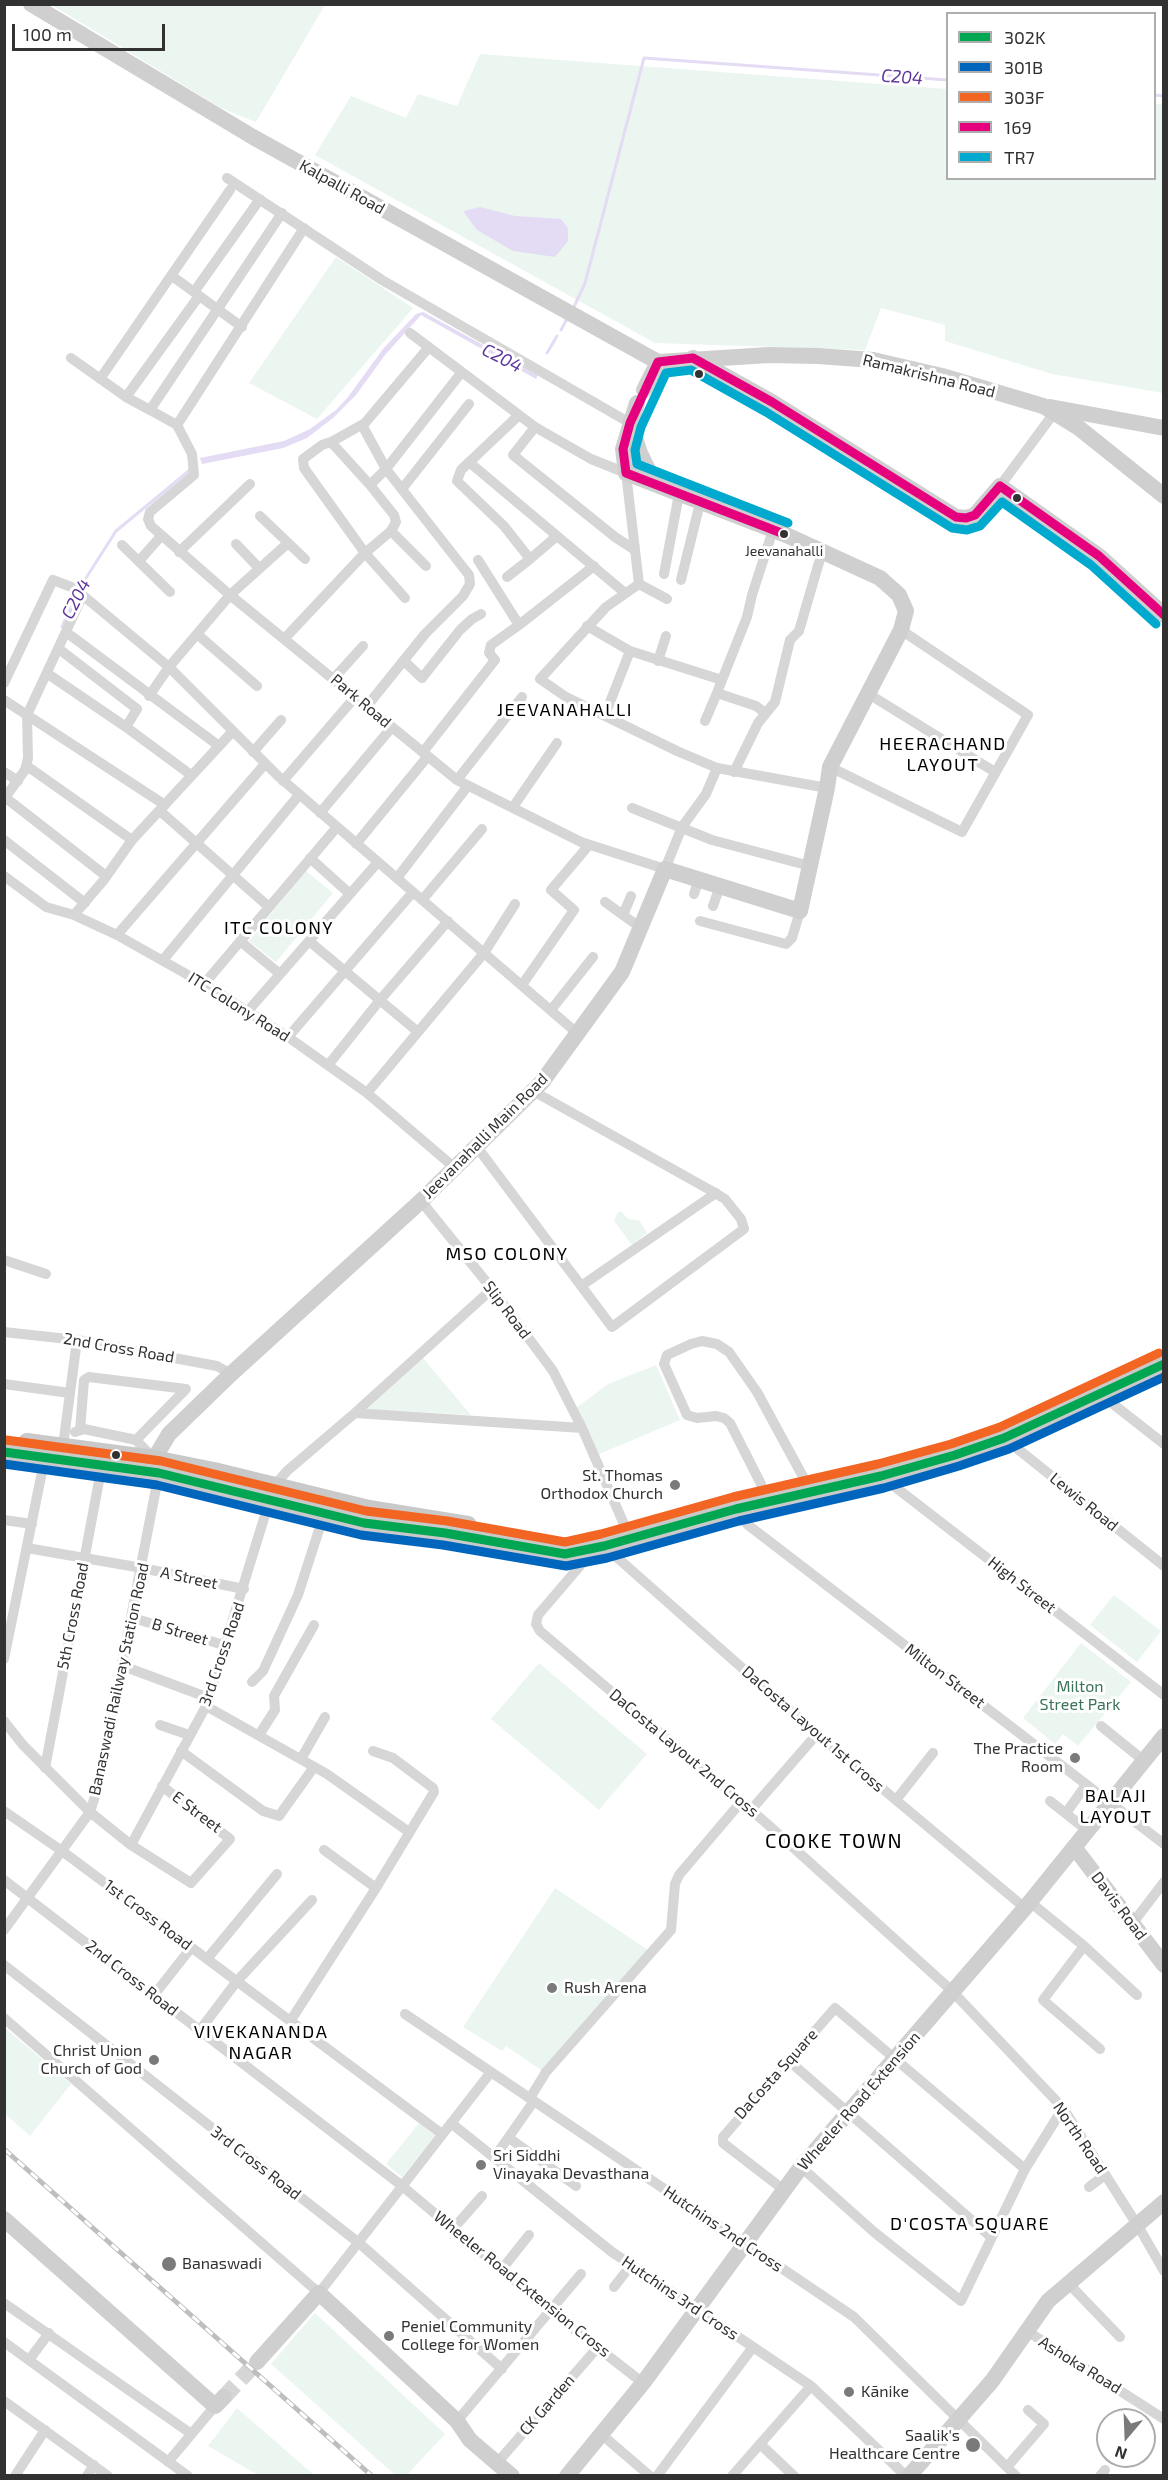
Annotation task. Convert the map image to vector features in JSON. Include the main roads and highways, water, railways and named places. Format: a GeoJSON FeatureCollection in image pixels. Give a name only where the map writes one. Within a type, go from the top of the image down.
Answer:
{"type":"FeatureCollection","features":[{"type":"Feature","properties":{"kind":"main road"},"geometry":{"type":"LineString","coordinates":[[4,1439],[64,1442],[326,1506],[364,1523],[445,1533],[565,1554],[594,1543],[764,1495],[943,1450],[984,1436],[1164,1355]]}},
{"type":"Feature","properties":{"kind":"main road"},"geometry":{"type":"LineString","coordinates":[[735,1505],[881,1476],[955,1455],[1004,1438],[1164,1364]]}},
{"type":"Feature","properties":{"kind":"main road"},"geometry":{"type":"LineString","coordinates":[[4,1452],[102,1465],[156,1466]]}},
{"type":"Feature","properties":{"kind":"water"},"geometry":{"type":"Polygon","coordinates":[[[480,207],[515,216],[561,219],[568,228],[568,241],[555,257],[513,251],[477,230],[463,211],[480,207]]]}},
{"type":"Feature","properties":{"kind":"water"},"geometry":{"type":"Polygon","coordinates":[[[423,312],[538,375],[536,379],[421,315],[385,355],[356,395],[333,418],[307,438],[283,448],[202,464],[200,458],[284,441],[310,429],[336,410],[383,349],[416,314],[423,312]]]}},
{"type":"Feature","properties":{"kind":"waterway","name":"C204"},"geometry":{"type":"LineString","coordinates":[[573,309],[585,283],[644,58],[946,80]]}},
{"type":"Feature","properties":{"kind":"waterway","name":"C204"},"geometry":{"type":"LineString","coordinates":[[1156,95],[1164,96]]}},
{"type":"Feature","properties":{"kind":"waterway","name":"C204"},"geometry":{"type":"LineString","coordinates":[[561,330],[568,317]]}},
{"type":"Feature","properties":{"kind":"waterway","name":"C204"},"geometry":{"type":"LineString","coordinates":[[547,353],[557,336]]}},
{"type":"Feature","properties":{"kind":"waterway","name":"C204"},"geometry":{"type":"LineString","coordinates":[[79,589],[116,531],[190,470]]}},
{"type":"Feature","properties":{"kind":"waterway","name":"C204"},"geometry":{"type":"LineString","coordinates":[[62,627],[76,595]]}},
{"type":"Feature","properties":{"kind":"tunnel"},"geometry":{"type":"LineString","coordinates":[[224,2397],[257,2362]]}},
{"type":"Feature","properties":{"kind":"railway"},"geometry":{"type":"LineString","coordinates":[[4,2149],[372,2476]]}},
{"type":"Feature","properties":{"kind":"place","name":"Jeevanahalli"},"geometry":{"type":"Point","coordinates":[784,534]}},
{"type":"Feature","properties":{"kind":"place","name":"St. Thomas Orthodox Church"},"geometry":{"type":"Point","coordinates":[675,1485]}},
{"type":"Feature","properties":{"kind":"place","name":"The Practice Room"},"geometry":{"type":"Point","coordinates":[1075,1758]}},
{"type":"Feature","properties":{"kind":"place","name":"Rush Arena"},"geometry":{"type":"Point","coordinates":[552,1988]}},
{"type":"Feature","properties":{"kind":"place","name":"Christ Union Church of God"},"geometry":{"type":"Point","coordinates":[154,2060]}},
{"type":"Feature","properties":{"kind":"place","name":"Sri Siddhi Vinayaka Devasthana"},"geometry":{"type":"Point","coordinates":[481,2165]}},
{"type":"Feature","properties":{"kind":"place","name":"Banaswadi"},"geometry":{"type":"Point","coordinates":[169,2264]}},
{"type":"Feature","properties":{"kind":"place","name":"Peniel Community College for Women"},"geometry":{"type":"Point","coordinates":[389,2336]}},
{"type":"Feature","properties":{"kind":"place","name":"Kānike"},"geometry":{"type":"Point","coordinates":[849,2392]}},
{"type":"Feature","properties":{"kind":"place","name":"Saalik's Healthcare Centre"},"geometry":{"type":"Point","coordinates":[973,2445]}},
{"type":"Feature","properties":{"kind":"district","name":"JEEVANAHALLI"},"geometry":{"type":"Point","coordinates":[565,710]}},
{"type":"Feature","properties":{"kind":"district","name":"HEERACHAND LAYOUT"},"geometry":{"type":"Point","coordinates":[943,754]}},
{"type":"Feature","properties":{"kind":"district","name":"ITC COLONY"},"geometry":{"type":"Point","coordinates":[279,928]}},
{"type":"Feature","properties":{"kind":"district","name":"MSO COLONY"},"geometry":{"type":"Point","coordinates":[507,1254]}},
{"type":"Feature","properties":{"kind":"district","name":"BALAJI LAYOUT"},"geometry":{"type":"Point","coordinates":[1116,1806]}},
{"type":"Feature","properties":{"kind":"district","name":"COOKE TOWN"},"geometry":{"type":"Point","coordinates":[834,1841]}},
{"type":"Feature","properties":{"kind":"district","name":"VIVEKANANDA NAGAR"},"geometry":{"type":"Point","coordinates":[261,2042]}},
{"type":"Feature","properties":{"kind":"district","name":"D'COSTA SQUARE"},"geometry":{"type":"Point","coordinates":[970,2224]}},
{"type":"Feature","properties":{"kind":"park label","name":"Milton Street Park"},"geometry":{"type":"Point","coordinates":[1080,1696]}}]}
